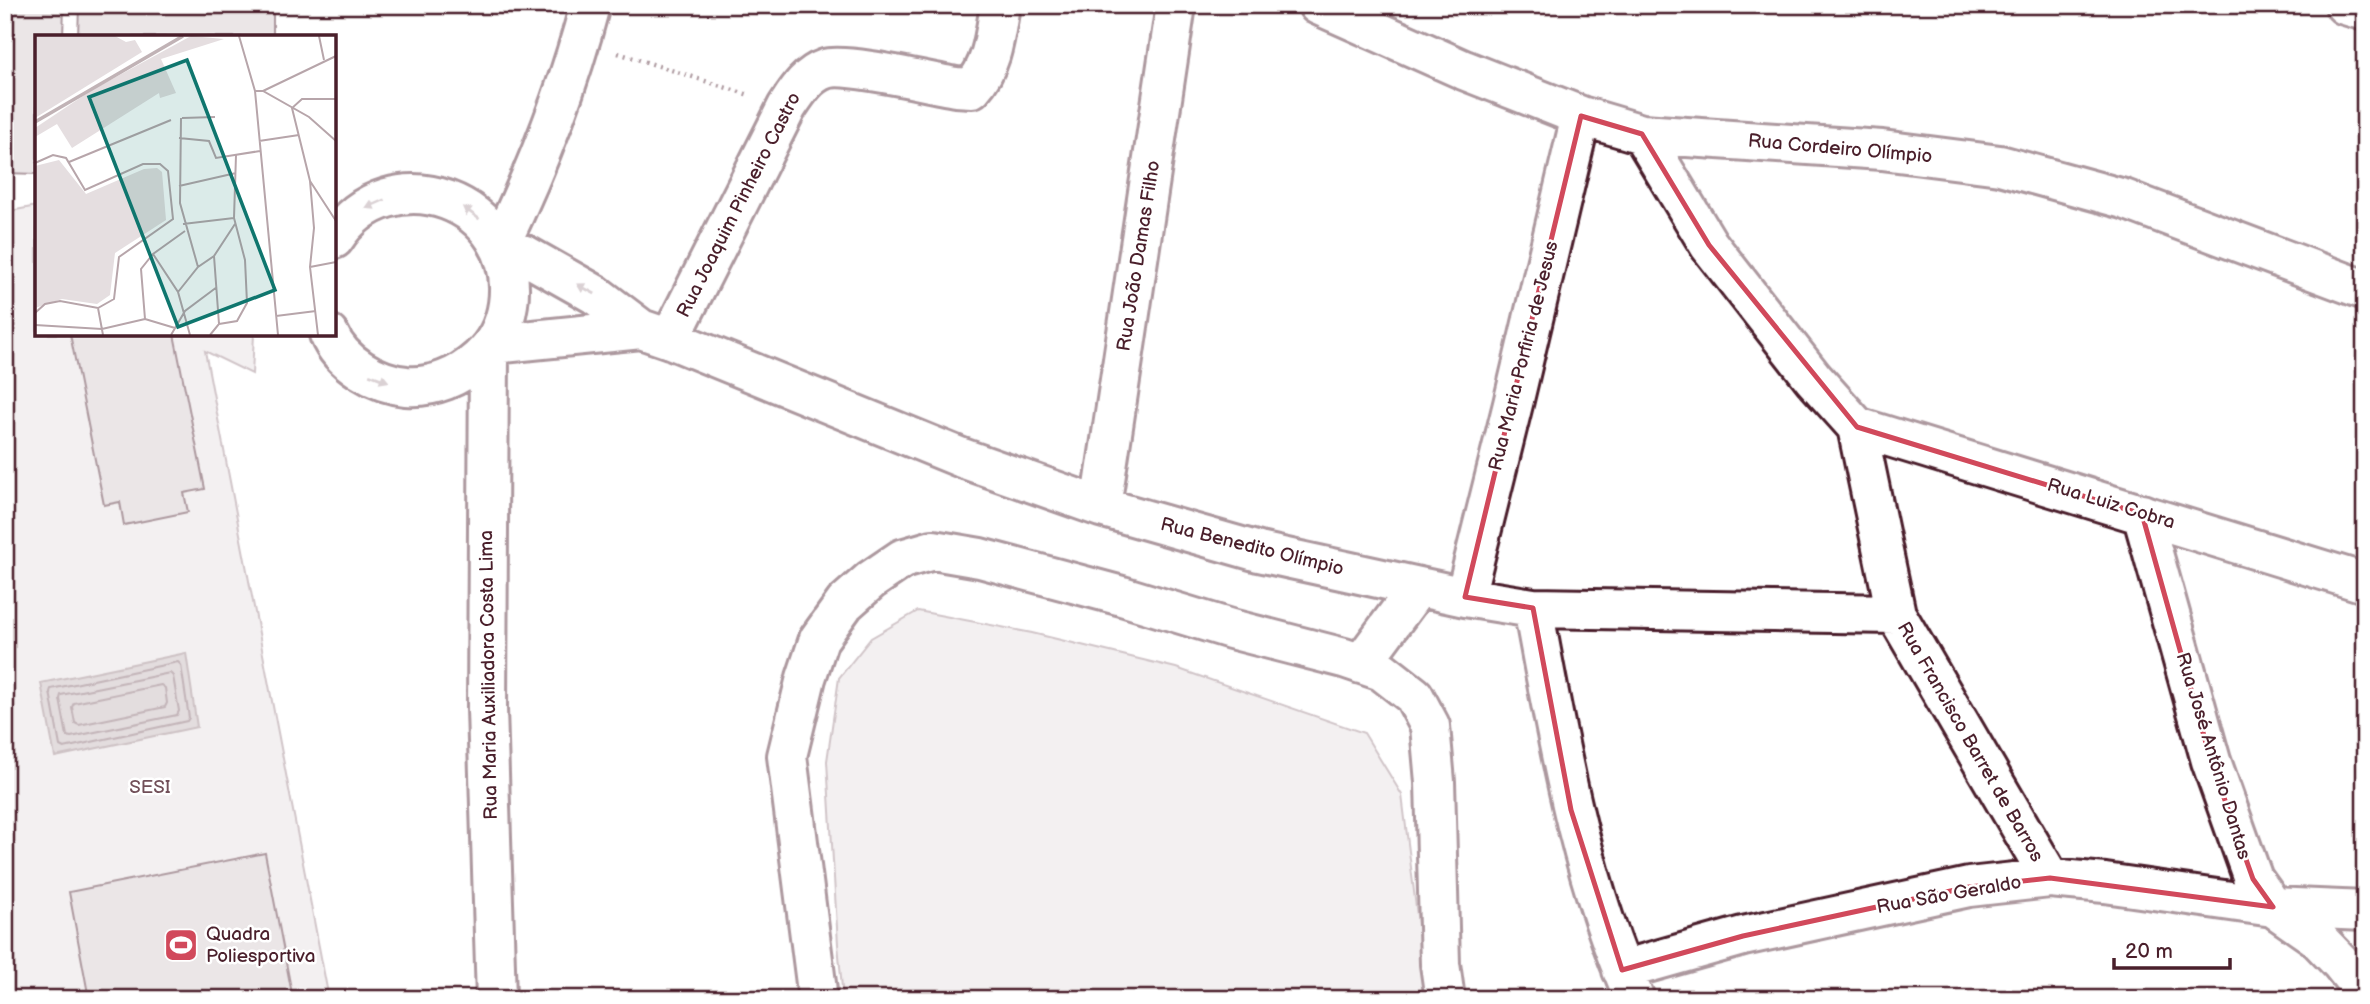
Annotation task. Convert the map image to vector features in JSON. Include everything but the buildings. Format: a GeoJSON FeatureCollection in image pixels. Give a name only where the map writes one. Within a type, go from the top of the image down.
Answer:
{"type":"FeatureCollection","features":[{"type":"Feature","properties":{"kind":"street","name":"Rua Joaquim Pinheiro Castro"},"geometry":{"type":"LineString","coordinates":[[656,334],[804,82],[826,68],[846,67],[972,88],[983,76],[989,63],[1000,5]]}},
{"type":"Feature","properties":{"kind":"street","name":"Rua João Damas Filho"},"geometry":{"type":"LineString","coordinates":[[1101,507],[1176,5]]}},
{"type":"Feature","properties":{"kind":"street","name":"Rua Cordeiro Olímpio"},"geometry":{"type":"LineString","coordinates":[[1318,5],[1464,70],[1581,116],[1642,134],[1882,150],[2000,165],[2124,199],[2365,290]]}},
{"type":"Feature","properties":{"kind":"street"},"geometry":{"type":"LineString","coordinates":[[2345,5],[2365,11]]}},
{"type":"Feature","properties":{"kind":"street"},"geometry":{"type":"LineString","coordinates":[[501,247],[519,206],[586,23]]}},
{"type":"Feature","properties":{"kind":"street","name":"Rua Maria Porfiria de Jesus"},"geometry":{"type":"LineString","coordinates":[[1465,597],[1581,116]]}},
{"type":"Feature","properties":{"kind":"street"},"geometry":{"type":"LineString","coordinates":[[1642,134],[1709,245],[1813,378],[1857,427]]}},
{"type":"Feature","properties":{"kind":"street"},"geometry":{"type":"LineString","coordinates":[[331,336],[351,362],[377,379],[407,386],[437,383],[466,371],[491,347],[506,316],[510,285],[501,247],[482,221],[457,203],[427,194],[397,195],[368,205],[344,224],[336,236]]}},
{"type":"Feature","properties":{"kind":"street","name":"Rua Benedito Olímpio"},"geometry":{"type":"LineString","coordinates":[[501,247],[525,256],[596,295],[656,334],[962,458],[1101,507],[1259,552],[1465,597],[1533,608],[1895,614]]}},
{"type":"Feature","properties":{"kind":"street","name":"Rua Benedito Olímpio"},"geometry":{"type":"LineString","coordinates":[[491,347],[656,334]]}},
{"type":"Feature","properties":{"kind":"street","name":"Rua Maria Auxiliadora Costa Lima"},"geometry":{"type":"LineString","coordinates":[[491,347],[486,709],[496,999]]}},
{"type":"Feature","properties":{"kind":"street","name":"Rua Luiz Cobra"},"geometry":{"type":"LineString","coordinates":[[1857,427],[2365,583]]}},
{"type":"Feature","properties":{"kind":"street","name":"Rua Francisco Barret de Barros"},"geometry":{"type":"LineString","coordinates":[[1857,427],[1895,614],[2050,878]]}},
{"type":"Feature","properties":{"kind":"street","name":"Rua José Antônio Dantas"},"geometry":{"type":"LineString","coordinates":[[2142,514],[2216,774],[2252,879],[2273,907],[2316,937],[2356,982],[2362,999]]}},
{"type":"Feature","properties":{"kind":"street"},"geometry":{"type":"LineString","coordinates":[[818,999],[787,756],[806,678],[819,639],[845,603],[871,580],[902,559],[933,550],[980,558],[1361,664],[1382,671],[1414,696],[1430,726],[1435,782],[1440,964],[1445,999]]}},
{"type":"Feature","properties":{"kind":"street"},"geometry":{"type":"LineString","coordinates":[[1361,664],[1418,587]]}},
{"type":"Feature","properties":{"kind":"street"},"geometry":{"type":"LineString","coordinates":[[1533,608],[1571,810],[1597,897],[1629,984]]}},
{"type":"Feature","properties":{"kind":"street","name":"Rua São Geraldo"},"geometry":{"type":"LineString","coordinates":[[1629,984],[1743,936],[1969,887],[2050,878],[2105,883],[2273,907],[2365,911]]}},
{"type":"Feature","properties":{"kind":"path"},"geometry":{"type":"LineString","coordinates":[[586,23],[787,107]]}},
{"type":"Feature","properties":{"kind":"highlighted area"},"geometry":{"type":"Polygon","coordinates":[[[1581,116],[1642,134],[1709,245],[1857,427],[2142,514],[2211,761],[2253,879],[2273,907],[2050,878],[1969,887],[1743,936],[1622,970],[1571,810],[1533,608],[1465,597],[1581,116]]]}},
{"type":"Feature","properties":{"kind":"green space","name":"SESI"},"geometry":{"type":"Polygon","coordinates":[[[35,206],[35,336],[254,336],[252,374],[205,351],[329,999],[5,999],[5,212],[35,206]]]}},
{"type":"Feature","properties":{"kind":"green space"},"geometry":{"type":"Polygon","coordinates":[[[918,611],[1032,633],[1176,668],[1364,733],[1402,795],[1424,972],[1424,999],[843,999],[827,761],[839,678],[871,638],[918,611]]]}},
{"type":"Feature","properties":{"kind":"water"},"geometry":{"type":"Polygon","coordinates":[[[186,653],[197,727],[55,757],[41,683],[186,653]]]}},
{"type":"Feature","properties":{"kind":"place","name":"Quadra Poliesportiva"},"geometry":{"type":"Point","coordinates":[181,945]}}]}
